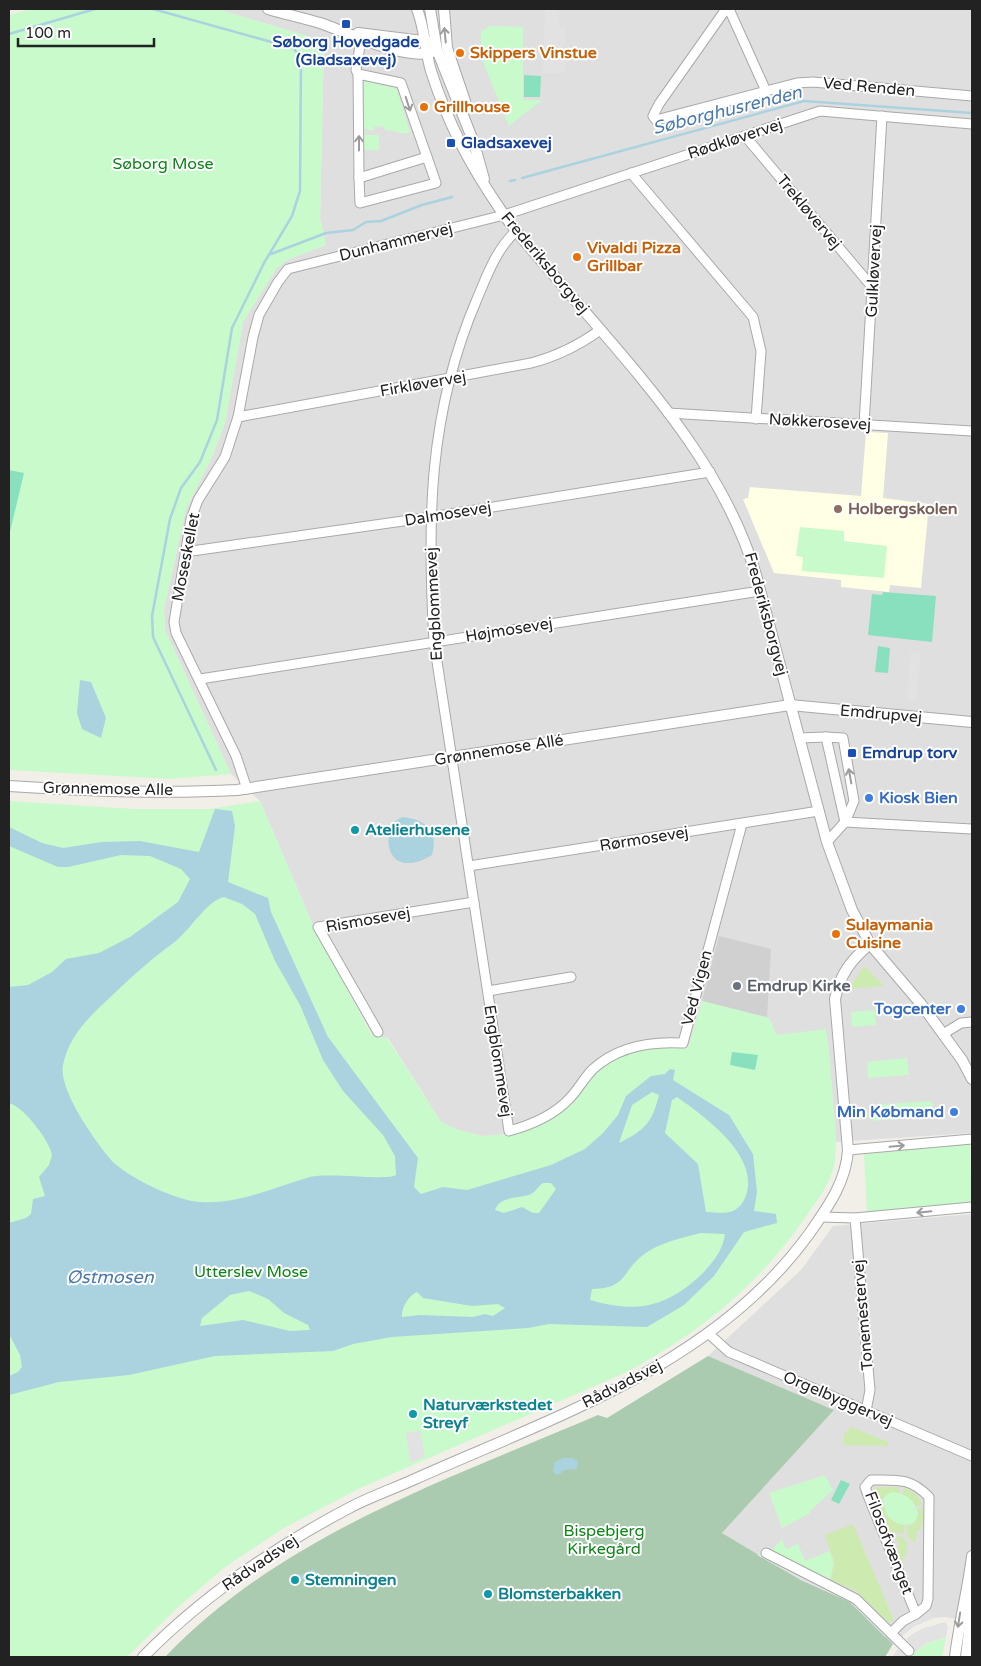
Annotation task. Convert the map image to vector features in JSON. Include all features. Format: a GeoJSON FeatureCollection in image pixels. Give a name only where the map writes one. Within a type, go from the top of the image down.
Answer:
{"type":"FeatureCollection","features":[{"type":"Feature","properties":{"kind":"street"},"geometry":{"type":"LineString","coordinates":[[268,9],[342,31],[431,47]]}},
{"type":"Feature","properties":{"kind":"street","name":"Frederiksborgvej"},"geometry":{"type":"LineString","coordinates":[[420,9],[428,25]]}},
{"type":"Feature","properties":{"kind":"street","name":"Frederiksborgvej"},"geometry":{"type":"LineString","coordinates":[[430,9],[428,25],[439,94],[464,155],[516,231],[668,413],[710,472],[732,509],[747,544],[827,842],[852,910],[870,944],[921,1004],[972,1079]]}},
{"type":"Feature","properties":{"kind":"street"},"geometry":{"type":"LineString","coordinates":[[428,25],[442,9]]}},
{"type":"Feature","properties":{"kind":"street","name":"Frederiksborgvej"},"geometry":{"type":"LineString","coordinates":[[442,9],[447,48],[467,109],[470,132]]}},
{"type":"Feature","properties":{"kind":"street"},"geometry":{"type":"LineString","coordinates":[[728,9],[766,91]]}},
{"type":"Feature","properties":{"kind":"street","name":"Ved Renden"},"geometry":{"type":"LineString","coordinates":[[728,9],[653,116],[656,120],[766,91],[813,82],[972,96]]}},
{"type":"Feature","properties":{"kind":"street"},"geometry":{"type":"LineString","coordinates":[[342,31],[361,40],[413,53],[431,47]]}},
{"type":"Feature","properties":{"kind":"street"},"geometry":{"type":"LineString","coordinates":[[358,74],[401,82],[436,183],[360,203],[358,74],[356,70],[361,40]]}},
{"type":"Feature","properties":{"kind":"street","name":"Frederiksborgvej"},"geometry":{"type":"LineString","coordinates":[[431,47],[470,132],[486,186]]}},
{"type":"Feature","properties":{"kind":"street","name":"Rødkløvervej"},"geometry":{"type":"LineString","coordinates":[[504,215],[820,111],[972,124]]}},
{"type":"Feature","properties":{"kind":"street","name":"Gulkløvervej"},"geometry":{"type":"LineString","coordinates":[[864,425],[882,116]]}},
{"type":"Feature","properties":{"kind":"street","name":"Trekløvervej"},"geometry":{"type":"LineString","coordinates":[[745,136],[873,288]]}},
{"type":"Feature","properties":{"kind":"street"},"geometry":{"type":"LineString","coordinates":[[359,178],[427,157]]}},
{"type":"Feature","properties":{"kind":"street"},"geometry":{"type":"LineString","coordinates":[[631,173],[753,318],[761,351],[756,419]]}},
{"type":"Feature","properties":{"kind":"street","name":"Dunhammervej"},"geometry":{"type":"LineString","coordinates":[[288,269],[504,215]]}},
{"type":"Feature","properties":{"kind":"street","name":"Engblommevej"},"geometry":{"type":"LineString","coordinates":[[509,1131],[434,642],[430,575],[435,450],[449,380],[469,318],[495,257],[502,244],[516,231]]}},
{"type":"Feature","properties":{"kind":"street","name":"Moseskellet"},"geometry":{"type":"LineString","coordinates":[[247,789],[236,756],[176,633],[174,622],[191,519],[198,500],[226,457],[238,417],[253,337],[259,316],[278,282],[288,269]]}},
{"type":"Feature","properties":{"kind":"street","name":"Firkløvervej"},"geometry":{"type":"LineString","coordinates":[[238,417],[449,380],[555,357],[577,346],[600,330]]}},
{"type":"Feature","properties":{"kind":"street","name":"Nøkkerosevej"},"geometry":{"type":"LineString","coordinates":[[668,413],[972,431]]}},
{"type":"Feature","properties":{"kind":"street"},"geometry":{"type":"LineString","coordinates":[[972,422],[972,431]]}},
{"type":"Feature","properties":{"kind":"street","name":"Dalmosevej"},"geometry":{"type":"LineString","coordinates":[[185,552],[431,517],[710,472]]}},
{"type":"Feature","properties":{"kind":"street","name":"Højmosevej"},"geometry":{"type":"LineString","coordinates":[[200,680],[760,591]]}},
{"type":"Feature","properties":{"kind":"street","name":"Emdrupvej"},"geometry":{"type":"LineString","coordinates":[[790,705],[972,722]]}},
{"type":"Feature","properties":{"kind":"street","name":"Grønnemose Allé"},"geometry":{"type":"LineString","coordinates":[[208,792],[247,789],[790,705]]}},
{"type":"Feature","properties":{"kind":"street"},"geometry":{"type":"LineString","coordinates":[[826,737],[845,822]]}},
{"type":"Feature","properties":{"kind":"street"},"geometry":{"type":"LineString","coordinates":[[799,738],[843,738],[854,801],[845,822],[827,842]]}},
{"type":"Feature","properties":{"kind":"street","name":"Grønnemose Alle"},"geometry":{"type":"LineString","coordinates":[[9,786],[208,792]]}},
{"type":"Feature","properties":{"kind":"street","name":"Rørmosevej"},"geometry":{"type":"LineString","coordinates":[[469,866],[819,811]]}},
{"type":"Feature","properties":{"kind":"street"},"geometry":{"type":"LineString","coordinates":[[845,822],[972,829]]}},
{"type":"Feature","properties":{"kind":"street","name":"Ved Vigen"},"geometry":{"type":"LineString","coordinates":[[509,1131],[529,1126],[552,1113],[569,1100],[593,1070],[623,1050],[642,1044],[682,1043],[742,824]]}},
{"type":"Feature","properties":{"kind":"street","name":"Rismosevej"},"geometry":{"type":"LineString","coordinates":[[378,1032],[318,927],[474,902]]}},
{"type":"Feature","properties":{"kind":"street","name":"Rådvadsvej"},"geometry":{"type":"LineString","coordinates":[[143,1657],[217,1592],[286,1543],[350,1508],[596,1398],[656,1368],[709,1334],[755,1296],[792,1257],[821,1217],[842,1181],[847,1166],[848,1150],[835,999],[844,969],[870,944]]}},
{"type":"Feature","properties":{"kind":"street","name":"Engblommevej"},"geometry":{"type":"LineString","coordinates":[[488,991],[571,977]]}},
{"type":"Feature","properties":{"kind":"street"},"geometry":{"type":"LineString","coordinates":[[943,1034],[961,1023],[972,1022]]}},
{"type":"Feature","properties":{"kind":"street"},"geometry":{"type":"LineString","coordinates":[[848,1150],[972,1139]]}},
{"type":"Feature","properties":{"kind":"street"},"geometry":{"type":"LineString","coordinates":[[821,1217],[855,1218],[972,1207]]}},
{"type":"Feature","properties":{"kind":"street","name":"Tonemestervej"},"geometry":{"type":"LineString","coordinates":[[855,1218],[870,1390],[866,1411]]}},
{"type":"Feature","properties":{"kind":"street","name":"Orgelbyggervej"},"geometry":{"type":"LineString","coordinates":[[709,1334],[729,1352],[972,1456]]}},
{"type":"Feature","properties":{"kind":"street","name":"Filosofvænget"},"geometry":{"type":"LineString","coordinates":[[891,1633],[903,1621],[916,1614],[926,1606],[928,1599],[929,1497],[920,1488],[905,1480],[871,1480],[865,1487],[916,1614]]}},
{"type":"Feature","properties":{"kind":"street"},"geometry":{"type":"LineString","coordinates":[[766,1553],[856,1599],[908,1652]]}},
{"type":"Feature","properties":{"kind":"street"},"geometry":{"type":"LineString","coordinates":[[955,1657],[959,1622],[972,1556]]}},
{"type":"Feature","properties":{"kind":"street"},"geometry":{"type":"LineString","coordinates":[[966,1657],[970,1623],[968,1584]]}},
{"type":"Feature","properties":{"kind":"shaded area"},"geometry":{"type":"Polygon","coordinates":[[[217,9],[972,9],[972,1133],[836,1142],[828,1043],[777,1035],[702,1001],[689,1046],[661,1044],[562,1109],[511,1134],[482,1136],[458,1130],[441,1122],[388,1038],[373,1036],[312,923],[260,801],[231,774],[165,630],[164,609],[186,509],[212,457],[225,423],[243,322],[276,269],[287,260],[326,245],[320,219],[324,41],[217,9]]]}},
{"type":"Feature","properties":{"kind":"shaded area"},"geometry":{"type":"Polygon","coordinates":[[[545,10],[559,11],[559,27],[566,27],[565,73],[543,73],[545,10]]]}},
{"type":"Feature","properties":{"kind":"shaded area","name":"Holbergskolen"},"geometry":{"type":"Polygon","coordinates":[[[866,432],[888,433],[883,498],[929,504],[921,588],[890,585],[889,592],[841,587],[841,580],[774,573],[743,499],[748,498],[750,487],[861,496],[866,432]]]}},
{"type":"Feature","properties":{"kind":"shaded area"},"geometry":{"type":"Polygon","coordinates":[[[911,652],[921,653],[916,699],[907,698],[911,652]]]}},
{"type":"Feature","properties":{"kind":"shaded area","name":"Emdrup Kirke"},"geometry":{"type":"Polygon","coordinates":[[[719,936],[771,949],[767,1017],[702,1001],[719,936]]]}},
{"type":"Feature","properties":{"kind":"shaded area"},"geometry":{"type":"Polygon","coordinates":[[[972,1214],[972,1622],[945,1617],[934,1618],[914,1626],[893,1644],[850,1602],[801,1580],[722,1533],[834,1410],[708,1356],[801,1270],[833,1226],[972,1214]]]}},
{"type":"Feature","properties":{"kind":"shaded area"},"geometry":{"type":"Polygon","coordinates":[[[420,1430],[425,1457],[410,1463],[406,1433],[420,1430]]]}},
{"type":"Feature","properties":{"kind":"shaded area"},"geometry":{"type":"Polygon","coordinates":[[[762,1547],[839,1587],[891,1630],[885,1637],[850,1602],[801,1580],[757,1555],[762,1547]]]}},
{"type":"Feature","properties":{"kind":"shaded area"},"geometry":{"type":"Polygon","coordinates":[[[924,1606],[934,1618],[914,1626],[902,1636],[897,1632],[924,1606]]]}},
{"type":"Feature","properties":{"kind":"shaded area"},"geometry":{"type":"Polygon","coordinates":[[[945,1622],[948,1627],[946,1637],[927,1643],[909,1657],[892,1657],[898,1649],[903,1652],[910,1644],[906,1639],[914,1633],[945,1622]]]}},
{"type":"Feature","properties":{"kind":"green space","name":"Søborg Mose"},"geometry":{"type":"Polygon","coordinates":[[[31,9],[217,9],[324,41],[320,219],[326,245],[287,260],[276,269],[243,322],[225,423],[212,457],[186,509],[164,609],[165,630],[231,774],[171,779],[9,770],[9,15],[31,9]]]}},
{"type":"Feature","properties":{"kind":"green space"},"geometry":{"type":"Polygon","coordinates":[[[489,26],[523,27],[523,100],[542,100],[509,126],[481,57],[481,32],[489,26]]]}},
{"type":"Feature","properties":{"kind":"green space"},"geometry":{"type":"Polygon","coordinates":[[[524,75],[541,76],[540,97],[524,97],[524,75]]]}},
{"type":"Feature","properties":{"kind":"green space"},"geometry":{"type":"Polygon","coordinates":[[[363,80],[397,89],[410,133],[385,130],[384,126],[374,127],[374,131],[364,129],[363,80]]]}},
{"type":"Feature","properties":{"kind":"green space"},"geometry":{"type":"Polygon","coordinates":[[[364,135],[379,135],[379,150],[364,150],[364,135]]]}},
{"type":"Feature","properties":{"kind":"green space"},"geometry":{"type":"Polygon","coordinates":[[[9,470],[24,473],[9,536],[9,470]]]}},
{"type":"Feature","properties":{"kind":"green space"},"geometry":{"type":"Polygon","coordinates":[[[800,527],[844,531],[844,541],[887,546],[884,578],[802,571],[803,557],[796,556],[800,527]]]}},
{"type":"Feature","properties":{"kind":"green space"},"geometry":{"type":"Polygon","coordinates":[[[883,592],[936,596],[932,642],[868,635],[872,594],[882,595],[883,592]]]}},
{"type":"Feature","properties":{"kind":"green space"},"geometry":{"type":"Polygon","coordinates":[[[878,646],[890,648],[888,673],[875,672],[878,646]]]}},
{"type":"Feature","properties":{"kind":"green space","name":"Utterslev Mose"},"geometry":{"type":"Polygon","coordinates":[[[9,801],[135,809],[209,809],[260,801],[312,923],[372,1036],[387,1038],[441,1122],[458,1130],[482,1136],[511,1134],[563,1109],[598,1070],[619,1056],[642,1047],[661,1044],[689,1046],[702,1001],[769,1018],[777,1035],[826,1029],[836,1141],[834,1165],[830,1179],[789,1240],[749,1284],[705,1322],[629,1371],[360,1488],[282,1529],[225,1567],[177,1608],[127,1657],[9,1657],[9,801]]]}},
{"type":"Feature","properties":{"kind":"green space"},"geometry":{"type":"Polygon","coordinates":[[[864,966],[884,986],[849,989],[864,966]]]}},
{"type":"Feature","properties":{"kind":"green space"},"geometry":{"type":"Polygon","coordinates":[[[875,1010],[876,1025],[852,1027],[851,1012],[875,1010]]]}},
{"type":"Feature","properties":{"kind":"green space"},"geometry":{"type":"Polygon","coordinates":[[[732,1052],[758,1055],[755,1070],[730,1065],[732,1052]]]}},
{"type":"Feature","properties":{"kind":"green space"},"geometry":{"type":"Polygon","coordinates":[[[907,1058],[909,1075],[868,1078],[867,1062],[907,1058]]]}},
{"type":"Feature","properties":{"kind":"green space"},"geometry":{"type":"Polygon","coordinates":[[[932,1101],[934,1116],[871,1121],[870,1105],[932,1101]]]}},
{"type":"Feature","properties":{"kind":"green space"},"geometry":{"type":"Polygon","coordinates":[[[970,1144],[972,1203],[867,1213],[864,1154],[970,1144]]]}},
{"type":"Feature","properties":{"kind":"green space","name":"Bispebjerg Kirkegård"},"geometry":{"type":"Polygon","coordinates":[[[708,1356],[834,1410],[722,1533],[801,1580],[850,1602],[893,1644],[885,1657],[165,1657],[211,1614],[261,1577],[313,1544],[368,1515],[483,1463],[598,1415],[607,1418],[708,1356]]]}},
{"type":"Feature","properties":{"kind":"green space"},"geometry":{"type":"Polygon","coordinates":[[[851,1427],[888,1442],[888,1446],[843,1445],[844,1434],[851,1427]]]}},
{"type":"Feature","properties":{"kind":"green space"},"geometry":{"type":"Polygon","coordinates":[[[825,1475],[833,1490],[810,1513],[782,1528],[769,1493],[825,1475]]]}},
{"type":"Feature","properties":{"kind":"green space"},"geometry":{"type":"Polygon","coordinates":[[[841,1480],[850,1484],[839,1504],[831,1500],[841,1480]]]}},
{"type":"Feature","properties":{"kind":"green space"},"geometry":{"type":"Polygon","coordinates":[[[875,1487],[900,1487],[899,1493],[890,1493],[883,1499],[877,1499],[873,1489],[875,1487]]]}},
{"type":"Feature","properties":{"kind":"green space"},"geometry":{"type":"Polygon","coordinates":[[[905,1487],[916,1494],[923,1505],[916,1506],[902,1494],[905,1487]]]}},
{"type":"Feature","properties":{"kind":"green space"},"geometry":{"type":"Polygon","coordinates":[[[893,1492],[907,1496],[913,1502],[918,1515],[915,1522],[907,1525],[899,1524],[886,1514],[883,1499],[887,1494],[893,1492]]]}},
{"type":"Feature","properties":{"kind":"green space"},"geometry":{"type":"Polygon","coordinates":[[[877,1502],[882,1502],[890,1516],[905,1525],[903,1535],[896,1532],[889,1534],[885,1523],[887,1521],[877,1502]]]}},
{"type":"Feature","properties":{"kind":"green space"},"geometry":{"type":"Polygon","coordinates":[[[923,1508],[923,1523],[921,1523],[921,1530],[917,1530],[916,1543],[907,1537],[907,1525],[912,1524],[918,1515],[917,1509],[923,1508]]]}},
{"type":"Feature","properties":{"kind":"green space"},"geometry":{"type":"Polygon","coordinates":[[[853,1524],[894,1620],[889,1623],[856,1591],[830,1580],[834,1563],[825,1535],[853,1524]]]}},
{"type":"Feature","properties":{"kind":"green space"},"geometry":{"type":"Polygon","coordinates":[[[895,1536],[902,1537],[907,1542],[907,1553],[903,1557],[903,1564],[897,1554],[899,1552],[897,1547],[899,1545],[895,1536]]]}},
{"type":"Feature","properties":{"kind":"green space"},"geometry":{"type":"Polygon","coordinates":[[[782,1539],[786,1549],[798,1544],[805,1561],[830,1551],[834,1563],[830,1580],[772,1550],[782,1539]]]}},
{"type":"Feature","properties":{"kind":"green space"},"geometry":{"type":"Polygon","coordinates":[[[946,1637],[942,1657],[909,1657],[928,1643],[946,1637]]]}},
{"type":"Feature","properties":{"kind":"water"},"geometry":{"type":"Polygon","coordinates":[[[80,680],[91,682],[106,718],[101,738],[82,729],[77,713],[80,680]]]}},
{"type":"Feature","properties":{"kind":"water","name":"Østmosen"},"geometry":{"type":"Polygon","coordinates":[[[215,809],[232,811],[235,826],[228,882],[268,898],[271,912],[328,1037],[418,1158],[414,1187],[421,1194],[443,1187],[467,1190],[551,1165],[585,1149],[603,1133],[618,1115],[626,1096],[651,1076],[665,1074],[670,1069],[675,1070],[673,1080],[729,1115],[753,1154],[757,1192],[754,1211],[776,1214],[777,1223],[744,1232],[714,1276],[684,1305],[647,1327],[549,1324],[528,1328],[392,1337],[353,1344],[333,1351],[215,1356],[129,1375],[59,1382],[9,1395],[9,1376],[18,1372],[22,1367],[20,1355],[9,1334],[9,1223],[26,1218],[31,1214],[33,1199],[45,1196],[39,1177],[49,1165],[52,1155],[46,1141],[35,1125],[22,1111],[9,1103],[9,987],[28,985],[52,972],[66,959],[99,953],[130,937],[178,902],[190,879],[181,869],[150,856],[121,855],[68,867],[58,867],[9,846],[9,827],[42,843],[63,848],[102,842],[140,841],[199,852],[215,809]],[[224,897],[218,899],[178,939],[102,1005],[85,1022],[71,1042],[63,1065],[63,1076],[72,1102],[88,1129],[105,1153],[120,1168],[141,1181],[190,1201],[228,1201],[310,1177],[331,1175],[390,1177],[396,1175],[395,1156],[383,1135],[343,1091],[323,1060],[300,1005],[275,961],[255,914],[242,904],[224,897]],[[652,1092],[632,1105],[619,1143],[646,1125],[659,1095],[652,1092]],[[677,1097],[672,1100],[665,1133],[698,1164],[706,1212],[734,1211],[742,1204],[748,1183],[745,1168],[738,1153],[728,1140],[702,1115],[677,1097]],[[543,1183],[531,1194],[501,1202],[495,1210],[504,1213],[522,1207],[533,1213],[539,1213],[556,1189],[551,1183],[543,1183]],[[701,1233],[664,1244],[643,1255],[623,1278],[612,1286],[592,1289],[590,1300],[637,1307],[664,1300],[677,1294],[711,1264],[720,1250],[725,1234],[701,1233]],[[249,1291],[230,1295],[202,1318],[200,1326],[243,1320],[290,1331],[310,1330],[308,1325],[284,1313],[268,1299],[249,1291]],[[417,1292],[411,1296],[404,1306],[402,1317],[420,1315],[473,1317],[485,1314],[493,1316],[505,1308],[498,1304],[472,1306],[423,1298],[417,1292]]]}},
{"type":"Feature","properties":{"kind":"water"},"geometry":{"type":"Polygon","coordinates":[[[402,817],[417,820],[428,827],[434,839],[432,855],[421,861],[403,863],[391,854],[389,836],[391,824],[402,817]]]}},
{"type":"Feature","properties":{"kind":"water"},"geometry":{"type":"Polygon","coordinates":[[[563,1458],[573,1458],[578,1461],[577,1469],[565,1470],[558,1475],[553,1472],[554,1463],[563,1458]]]}},
{"type":"Feature","properties":{"kind":"water"},"geometry":{"type":"Polygon","coordinates":[[[313,1569],[317,1572],[315,1576],[306,1577],[295,1585],[290,1583],[293,1575],[305,1574],[313,1569]]]}},
{"type":"Feature","properties":{"kind":"waterway"},"geometry":{"type":"LineString","coordinates":[[9,34],[95,9]]}},
{"type":"Feature","properties":{"kind":"waterway"},"geometry":{"type":"LineString","coordinates":[[153,9],[293,48],[301,57],[300,191],[292,216],[264,263],[232,328],[217,420],[200,462],[181,488],[170,519],[152,616],[153,637],[216,770]]}},
{"type":"Feature","properties":{"kind":"waterway","name":"Søborghusrenden"},"geometry":{"type":"LineString","coordinates":[[522,178],[804,101],[972,113]]}},
{"type":"Feature","properties":{"kind":"waterway","name":"Søborghusrenden"},"geometry":{"type":"LineString","coordinates":[[510,181],[515,180]]}},
{"type":"Feature","properties":{"kind":"waterway","name":"Søborghusrenden"},"geometry":{"type":"LineString","coordinates":[[271,254],[326,233],[353,230],[366,222],[381,221],[422,205],[452,197]]}},
{"type":"Feature","properties":{"kind":"place","name":"Søborg Hovedgade (Gladsaxevej)"},"geometry":{"type":"Point","coordinates":[346,24]}},
{"type":"Feature","properties":{"kind":"place","name":"Skippers Vinstue"},"geometry":{"type":"Point","coordinates":[460,53]}},
{"type":"Feature","properties":{"kind":"place","name":"Grillhouse"},"geometry":{"type":"Point","coordinates":[424,107]}},
{"type":"Feature","properties":{"kind":"place","name":"Gladsaxevej"},"geometry":{"type":"Point","coordinates":[451,143]}},
{"type":"Feature","properties":{"kind":"place","name":"Vivaldi Pizza Grillbar"},"geometry":{"type":"Point","coordinates":[577,257]}},
{"type":"Feature","properties":{"kind":"place","name":"Holbergskolen"},"geometry":{"type":"Point","coordinates":[838,509]}},
{"type":"Feature","properties":{"kind":"place","name":"Emdrup torv"},"geometry":{"type":"Point","coordinates":[852,753]}},
{"type":"Feature","properties":{"kind":"place","name":"Kiosk Bien"},"geometry":{"type":"Point","coordinates":[869,798]}},
{"type":"Feature","properties":{"kind":"place","name":"Atelierhusene"},"geometry":{"type":"Point","coordinates":[355,830]}},
{"type":"Feature","properties":{"kind":"place","name":"Sulaymania Cuisine"},"geometry":{"type":"Point","coordinates":[836,934]}},
{"type":"Feature","properties":{"kind":"place","name":"Emdrup Kirke"},"geometry":{"type":"Point","coordinates":[737,986]}},
{"type":"Feature","properties":{"kind":"place","name":"Togcenter"},"geometry":{"type":"Point","coordinates":[961,1009]}},
{"type":"Feature","properties":{"kind":"place","name":"Min Købmand"},"geometry":{"type":"Point","coordinates":[954,1112]}},
{"type":"Feature","properties":{"kind":"place","name":"Naturværkstedet Streyf"},"geometry":{"type":"Point","coordinates":[413,1414]}},
{"type":"Feature","properties":{"kind":"place","name":"Stemningen"},"geometry":{"type":"Point","coordinates":[295,1580]}},
{"type":"Feature","properties":{"kind":"place","name":"Blomsterbakken"},"geometry":{"type":"Point","coordinates":[488,1594]}}]}
